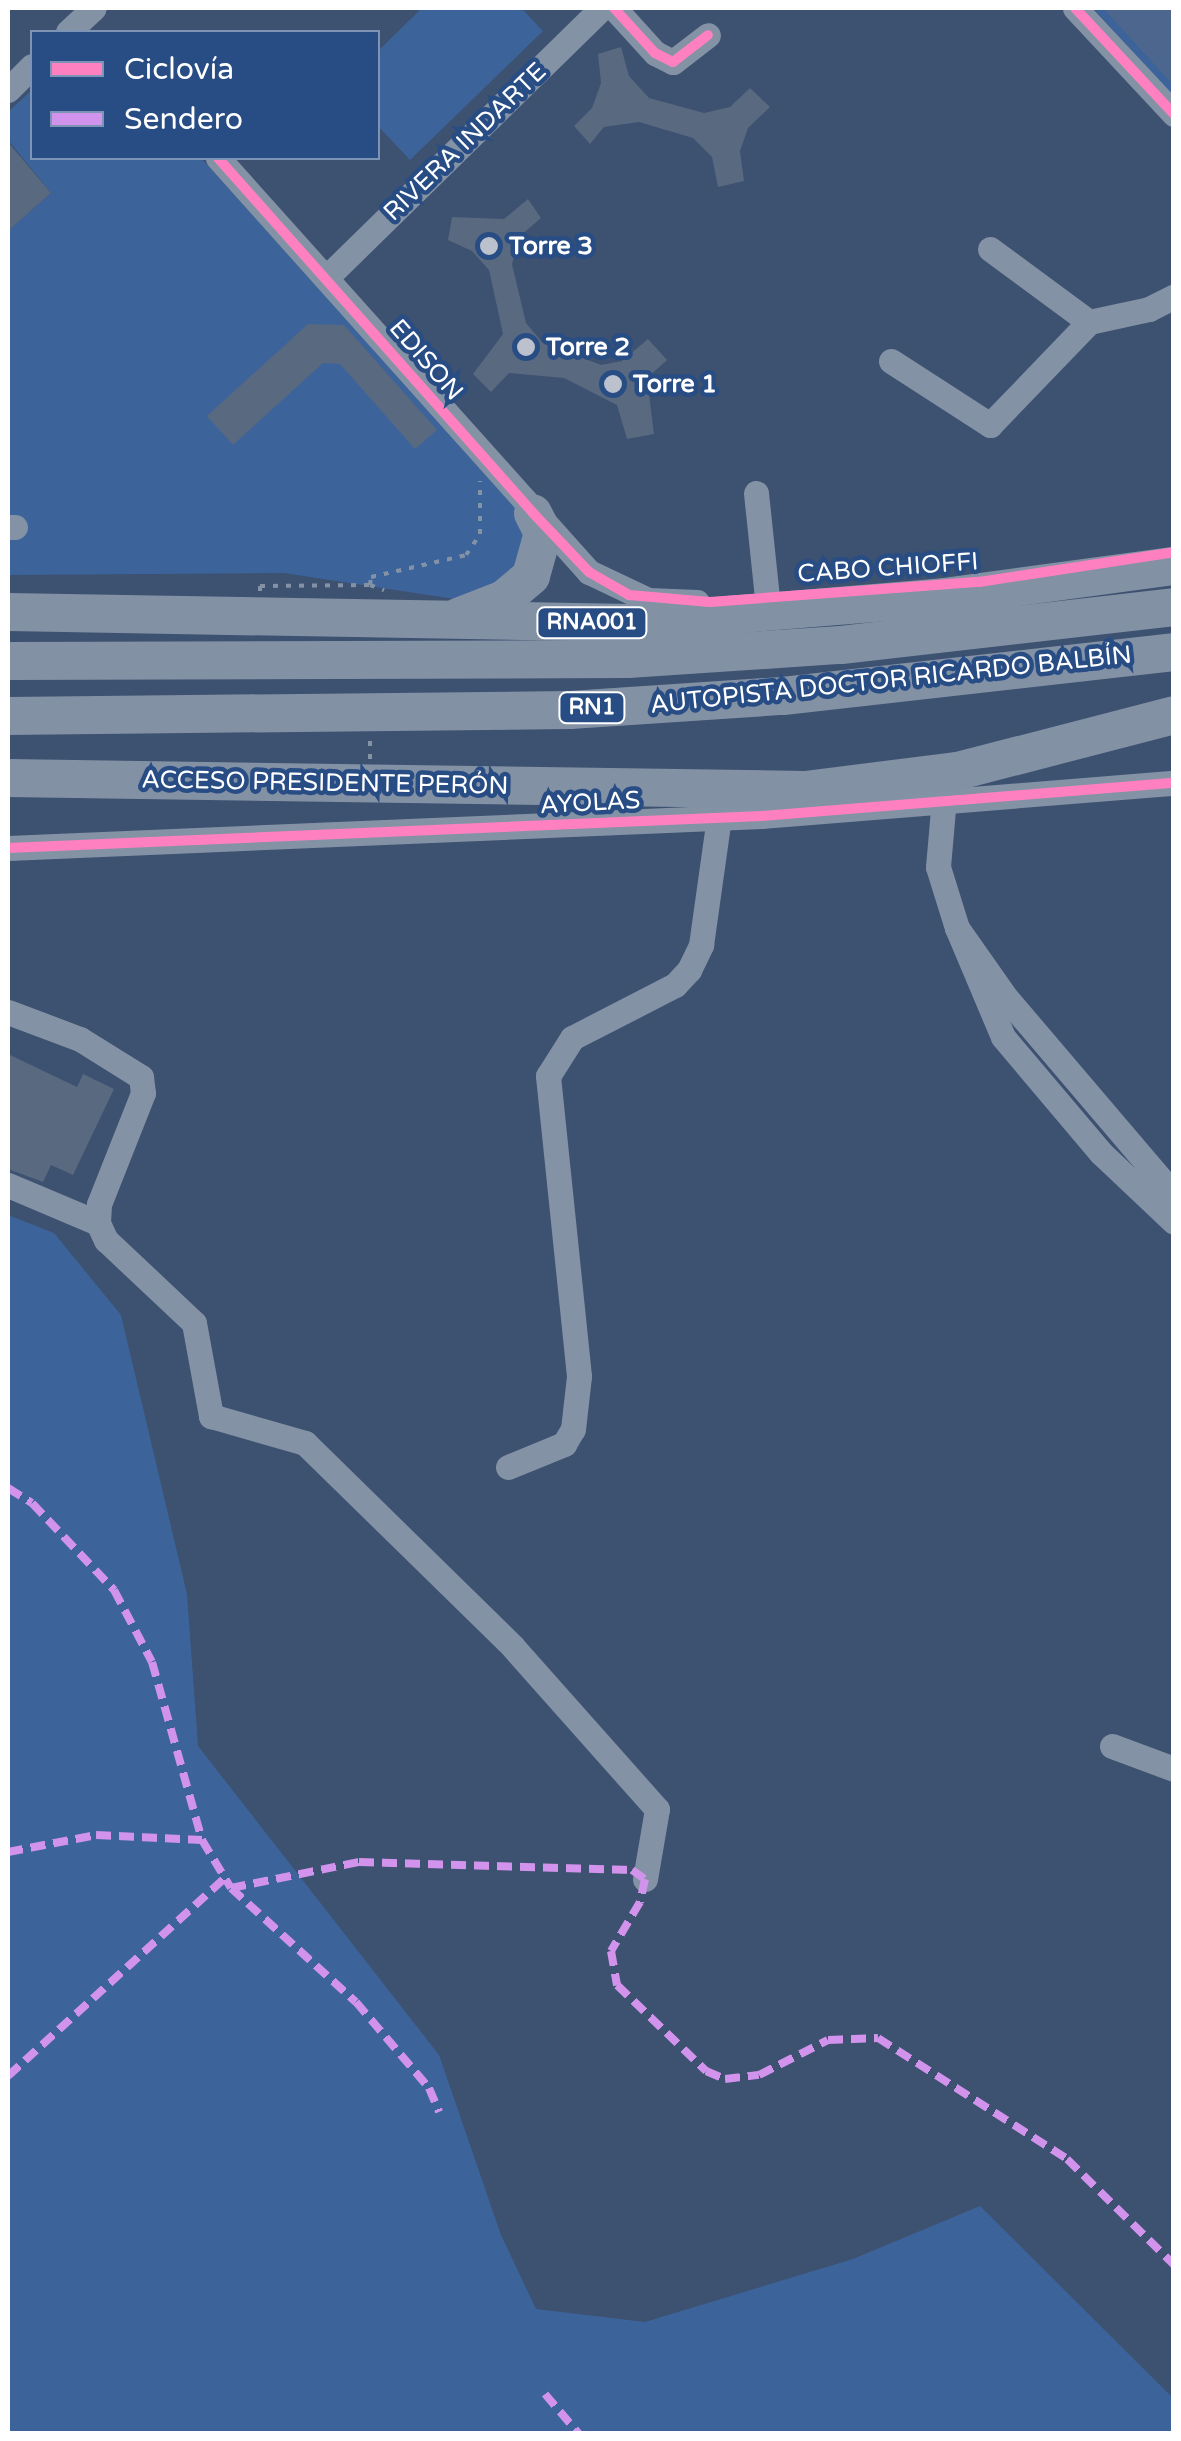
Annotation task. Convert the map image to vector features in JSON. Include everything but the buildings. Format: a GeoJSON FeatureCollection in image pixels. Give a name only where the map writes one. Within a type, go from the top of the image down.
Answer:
{"type":"FeatureCollection","features":[{"type":"Feature","properties":{"kind":"highway"},"geometry":{"type":"LineString","coordinates":[[439,624],[504,599],[531,576],[543,533],[533,513]]}},
{"type":"Feature","properties":{"kind":"highway","name":"RNA001"},"geometry":{"type":"LineString","coordinates":[[8,612],[439,624],[631,623],[944,598],[1174,566]]}},
{"type":"Feature","properties":{"kind":"highway","name":"AUTOPISTA DOCTOR RICARDO BALBÍN"},"geometry":{"type":"LineString","coordinates":[[8,660],[628,659],[841,646],[1174,607]]}},
{"type":"Feature","properties":{"kind":"highway","name":"AUTOPISTA DOCTOR RICARDO BALBÍN"},"geometry":{"type":"LineString","coordinates":[[8,716],[570,710],[783,696],[1174,652]]}},
{"type":"Feature","properties":{"kind":"highway"},"geometry":{"type":"LineString","coordinates":[[951,785],[1174,715]]}},
{"type":"Feature","properties":{"kind":"highway","name":"ACCESO PRESIDENTE PERÓN"},"geometry":{"type":"LineString","coordinates":[[8,778],[806,790],[951,785]]}},
{"type":"Feature","properties":{"kind":"street"},"geometry":{"type":"LineString","coordinates":[[1075,8],[1174,114]]}},
{"type":"Feature","properties":{"kind":"street"},"geometry":{"type":"LineString","coordinates":[[596,10],[673,62],[708,34]]}},
{"type":"Feature","properties":{"kind":"street","name":"RIVERA INDARTE"},"geometry":{"type":"LineString","coordinates":[[328,276],[596,10]]}},
{"type":"Feature","properties":{"kind":"street"},"geometry":{"type":"LineString","coordinates":[[8,90],[30,68]]}},
{"type":"Feature","properties":{"kind":"street","name":"EDISON"},"geometry":{"type":"LineString","coordinates":[[220,160],[328,276],[533,513],[608,584]]}},
{"type":"Feature","properties":{"kind":"street"},"geometry":{"type":"LineString","coordinates":[[990,248],[1089,322]]}},
{"type":"Feature","properties":{"kind":"street"},"geometry":{"type":"LineString","coordinates":[[892,360],[990,425],[1089,322],[1149,309],[1174,296]]}},
{"type":"Feature","properties":{"kind":"street"},"geometry":{"type":"LineString","coordinates":[[756,494],[767,598]]}},
{"type":"Feature","properties":{"kind":"street","name":"CABO CHIOFFI"},"geometry":{"type":"LineString","coordinates":[[608,584],[648,600],[767,598],[996,580],[1174,552]]}},
{"type":"Feature","properties":{"kind":"street","name":"AYOLAS"},"geometry":{"type":"LineString","coordinates":[[8,848],[719,817],[951,785],[1174,783]]}},
{"type":"Feature","properties":{"kind":"street"},"geometry":{"type":"LineString","coordinates":[[951,785],[938,867],[957,928],[1002,1037],[1101,1153],[1174,1222]]}},
{"type":"Feature","properties":{"kind":"street"},"geometry":{"type":"LineString","coordinates":[[508,1467],[564,1444],[573,1429],[579,1376],[548,1076],[572,1038],[675,985],[689,970],[702,945],[719,817]]}},
{"type":"Feature","properties":{"kind":"street"},"geometry":{"type":"LineString","coordinates":[[957,928],[1004,995],[1174,1195]]}},
{"type":"Feature","properties":{"kind":"street"},"geometry":{"type":"LineString","coordinates":[[8,1012],[80,1039],[142,1077],[144,1093],[99,1204],[98,1223],[106,1240],[194,1323],[211,1416],[305,1443],[513,1647],[645,1792],[659,1825],[645,1879]]}},
{"type":"Feature","properties":{"kind":"street"},"geometry":{"type":"LineString","coordinates":[[8,1185],[98,1223]]}},
{"type":"Feature","properties":{"kind":"street"},"geometry":{"type":"LineString","coordinates":[[1112,1746],[1174,1769]]}},
{"type":"Feature","properties":{"kind":"path"},"geometry":{"type":"LineString","coordinates":[[370,593],[261,594],[260,586],[370,585],[371,577],[466,556],[480,534],[478,485],[492,467]]}},
{"type":"Feature","properties":{"kind":"shaded area"},"geometry":{"type":"Polygon","coordinates":[[[422,8],[521,8],[543,31],[410,160],[380,128],[380,49],[422,8]]]}},
{"type":"Feature","properties":{"kind":"shaded area"},"geometry":{"type":"Polygon","coordinates":[[[1093,8],[1173,8],[1173,96],[1093,8]]]}},
{"type":"Feature","properties":{"kind":"shaded area"},"geometry":{"type":"Polygon","coordinates":[[[1103,8],[1173,8],[1173,85],[1103,8]]]}},
{"type":"Feature","properties":{"kind":"shaded area"},"geometry":{"type":"Polygon","coordinates":[[[30,92],[30,160],[203,160],[527,520],[517,574],[461,600],[284,573],[8,575],[8,231],[51,193],[8,140],[8,112],[30,92]]]}},
{"type":"Feature","properties":{"kind":"shaded area"},"geometry":{"type":"Polygon","coordinates":[[[8,1215],[54,1233],[121,1315],[187,1594],[198,1746],[439,2055],[501,2235],[536,2309],[645,2322],[853,2259],[980,2206],[1173,2398],[1173,2433],[8,2433],[8,1215]]]}},
{"type":"Feature","properties":{"kind":"marked path"},"geometry":{"type":"LineString","coordinates":[[8,1488],[32,1503],[114,1590],[152,1662],[202,1840]]}},
{"type":"Feature","properties":{"kind":"marked path"},"geometry":{"type":"LineString","coordinates":[[8,1852],[96,1835],[202,1840],[231,1888],[356,2002],[429,2088],[439,2112]]}},
{"type":"Feature","properties":{"kind":"marked path"},"geometry":{"type":"LineString","coordinates":[[231,1888],[359,1862],[632,1870],[645,1879],[640,1902],[611,1951],[617,1985],[706,2071],[725,2079],[759,2075],[828,2040],[878,2038],[1067,2159],[1174,2265]]}},
{"type":"Feature","properties":{"kind":"marked path"},"geometry":{"type":"LineString","coordinates":[[8,2076],[225,1878]]}},
{"type":"Feature","properties":{"kind":"marked path"},"geometry":{"type":"LineString","coordinates":[[545,2394],[579,2434]]}},
{"type":"Feature","properties":{"kind":"cycle path"},"geometry":{"type":"LineString","coordinates":[[614,8],[655,53],[673,62],[708,35]]}},
{"type":"Feature","properties":{"kind":"cycle path"},"geometry":{"type":"LineString","coordinates":[[1075,8],[1174,114]]}},
{"type":"Feature","properties":{"kind":"cycle path"},"geometry":{"type":"LineString","coordinates":[[220,160],[533,513],[589,572],[629,595],[710,602],[979,582],[1174,552]]}},
{"type":"Feature","properties":{"kind":"cycle path"},"geometry":{"type":"LineString","coordinates":[[8,848],[761,816],[1174,783]]}},
{"type":"Feature","properties":{"kind":"place","name":"Torre 3"},"geometry":{"type":"Point","coordinates":[489,246]}},
{"type":"Feature","properties":{"kind":"place","name":"Torre 2"},"geometry":{"type":"Point","coordinates":[526,347]}},
{"type":"Feature","properties":{"kind":"place","name":"Torre 1"},"geometry":{"type":"Point","coordinates":[613,384]}}]}
